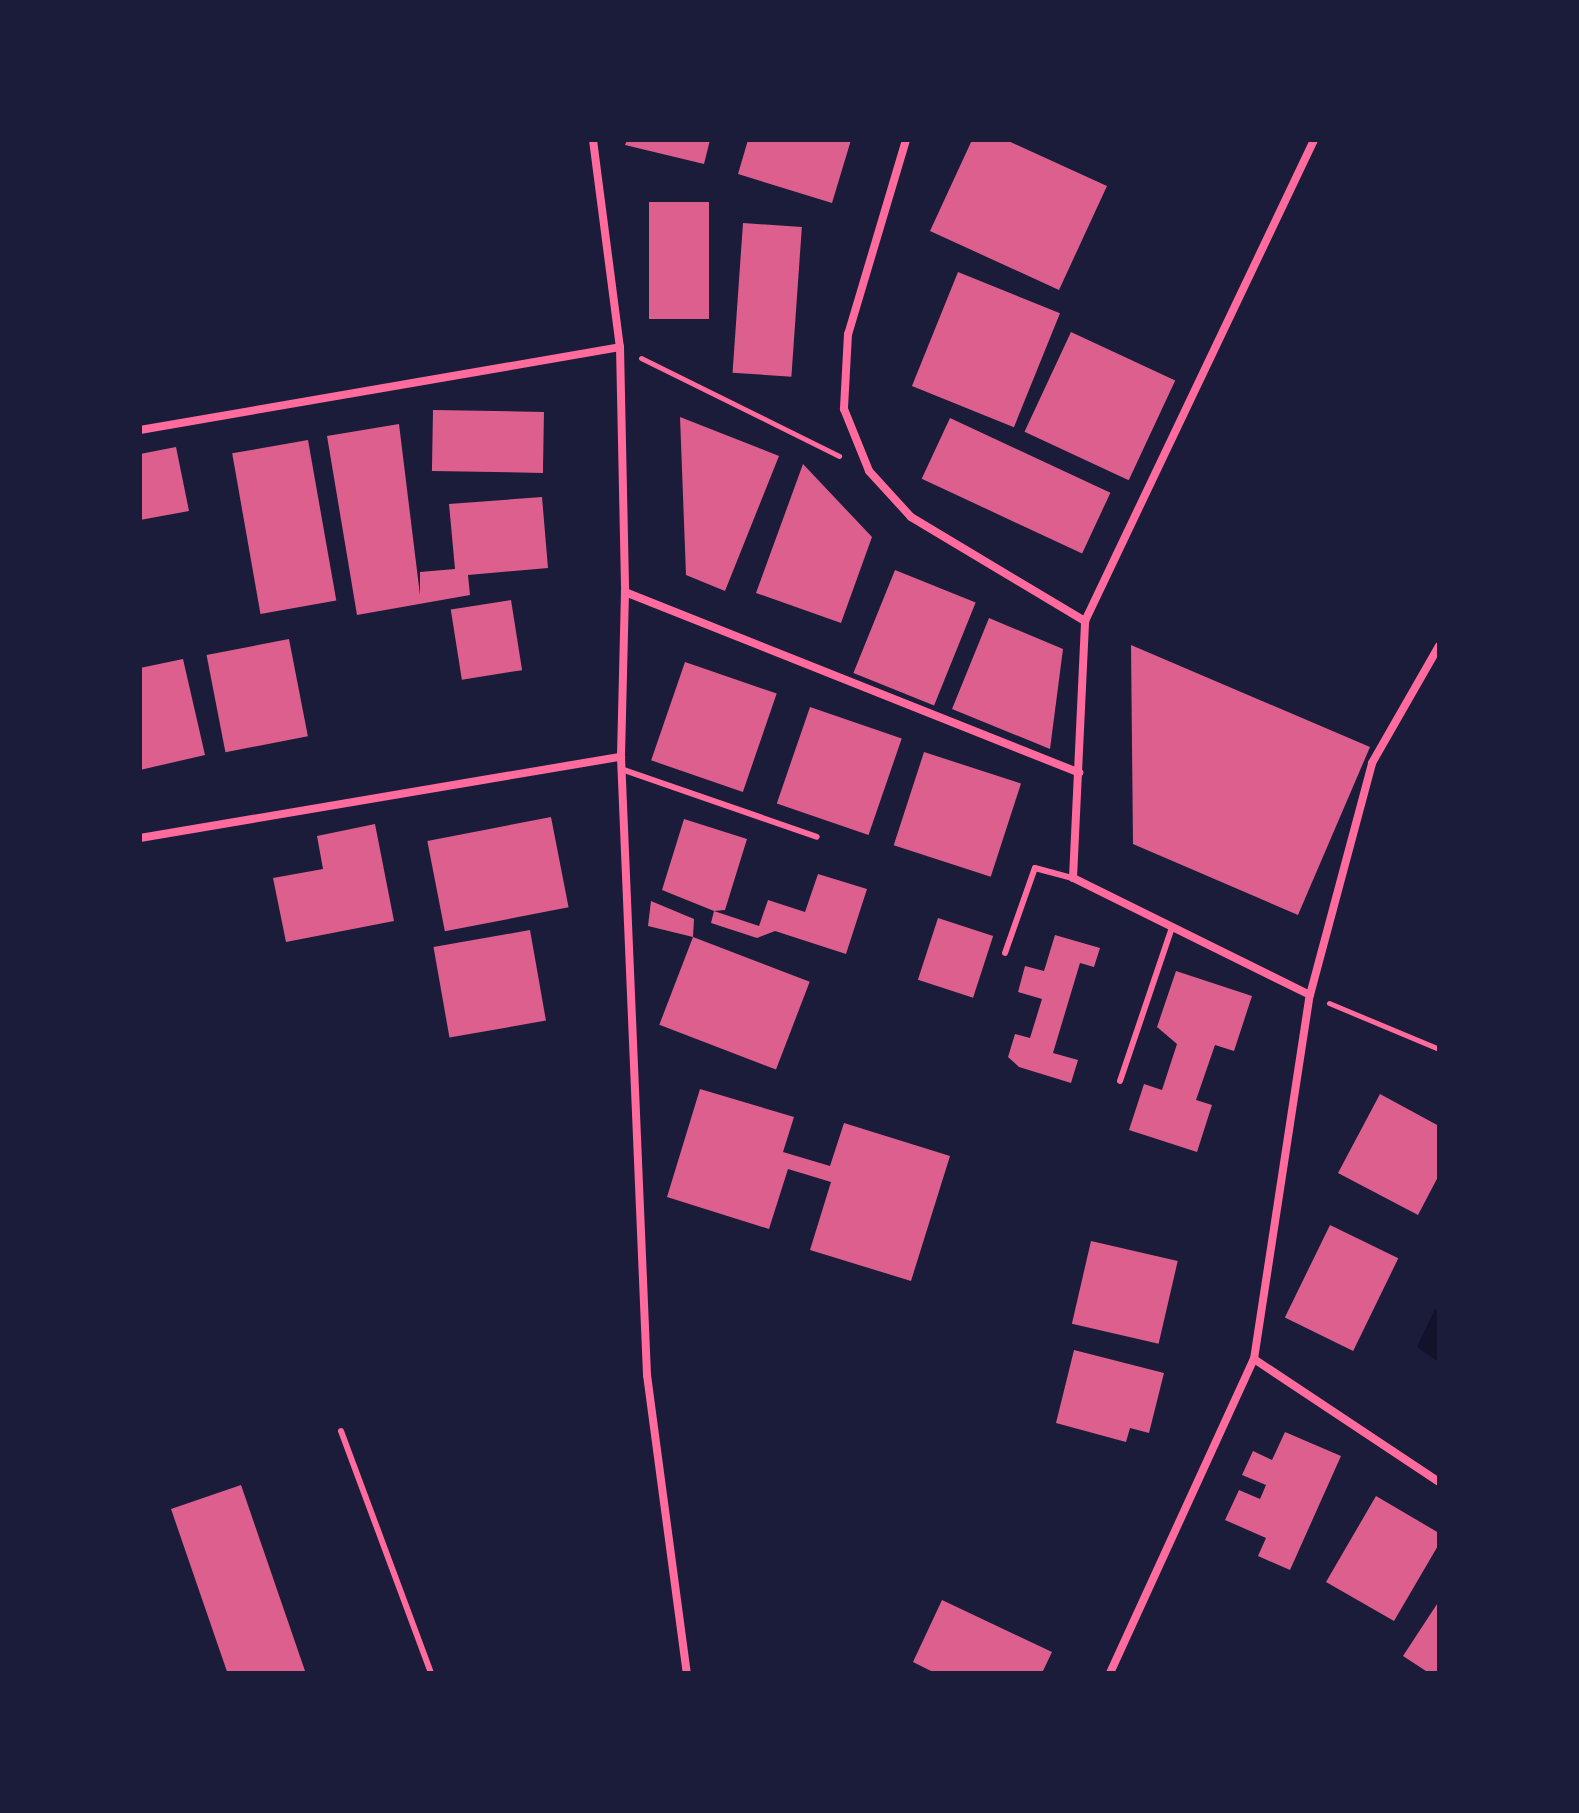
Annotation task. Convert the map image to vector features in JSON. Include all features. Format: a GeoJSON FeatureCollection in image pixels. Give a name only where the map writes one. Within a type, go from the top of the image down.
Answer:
{"type":"FeatureCollection","features":[{"type":"Feature","properties":{"kind":"street"},"geometry":{"type":"LineString","coordinates":[[593,140],[620,347],[625,592],[621,769],[647,1375],[687,1673]]}},
{"type":"Feature","properties":{"kind":"street"},"geometry":{"type":"LineString","coordinates":[[906,140],[848,334],[844,409],[869,471],[911,517],[1085,621]]}},
{"type":"Feature","properties":{"kind":"street"},"geometry":{"type":"LineString","coordinates":[[1310,995],[1073,878],[1085,621],[1314,140]]}},
{"type":"Feature","properties":{"kind":"street"},"geometry":{"type":"LineString","coordinates":[[140,430],[620,347]]}},
{"type":"Feature","properties":{"kind":"street"},"geometry":{"type":"LineString","coordinates":[[625,592],[1079,773]]}},
{"type":"Feature","properties":{"kind":"street"},"geometry":{"type":"LineString","coordinates":[[1110,1673],[1254,1359],[1310,995],[1372,763],[1439,646]]}},
{"type":"Feature","properties":{"kind":"street"},"geometry":{"type":"LineString","coordinates":[[140,838],[621,757]]}},
{"type":"Feature","properties":{"kind":"street"},"geometry":{"type":"LineString","coordinates":[[1254,1359],[1439,1482]]}},
{"type":"Feature","properties":{"kind":"lane"},"geometry":{"type":"LineString","coordinates":[[621,769],[817,837]]}},
{"type":"Feature","properties":{"kind":"lane"},"geometry":{"type":"LineString","coordinates":[[1005,953],[1035,868],[1073,878]]}},
{"type":"Feature","properties":{"kind":"lane"},"geometry":{"type":"LineString","coordinates":[[1120,1081],[1172,927]]}},
{"type":"Feature","properties":{"kind":"lane"},"geometry":{"type":"LineString","coordinates":[[341,1431],[431,1673]]}},
{"type":"Feature","properties":{"kind":"path"},"geometry":{"type":"LineString","coordinates":[[620,347],[869,471]]}},
{"type":"Feature","properties":{"kind":"path"},"geometry":{"type":"LineString","coordinates":[[1310,995],[1439,1049]]}},
{"type":"Feature","properties":{"kind":"shaded area"},"geometry":{"type":"Polygon","coordinates":[[[1435,1309],[1439,1312],[1439,1362],[1417,1347],[1435,1309]]]}},
{"type":"Feature","properties":{"kind":"building"},"geometry":{"type":"Polygon","coordinates":[[[627,140],[710,140],[704,164],[625,145],[627,140]]]}},
{"type":"Feature","properties":{"kind":"building"},"geometry":{"type":"Polygon","coordinates":[[[748,140],[851,140],[832,203],[738,174],[748,140]]]}},
{"type":"Feature","properties":{"kind":"building"},"geometry":{"type":"Polygon","coordinates":[[[972,140],[1006,140],[1107,186],[1059,290],[930,231],[972,140]]]}},
{"type":"Feature","properties":{"kind":"building"},"geometry":{"type":"Polygon","coordinates":[[[649,202],[709,202],[709,319],[649,319],[649,202]]]}},
{"type":"Feature","properties":{"kind":"building"},"geometry":{"type":"Polygon","coordinates":[[[743,223],[802,227],[791,377],[733,373],[743,223]]]}},
{"type":"Feature","properties":{"kind":"building"},"geometry":{"type":"Polygon","coordinates":[[[958,272],[1060,313],[1014,427],[912,386],[958,272]]]}},
{"type":"Feature","properties":{"kind":"building"},"geometry":{"type":"Polygon","coordinates":[[[1071,332],[1175,381],[1129,480],[1025,432],[1071,332]]]}},
{"type":"Feature","properties":{"kind":"building"},"geometry":{"type":"Polygon","coordinates":[[[433,410],[544,412],[543,473],[432,471],[433,410]]]}},
{"type":"Feature","properties":{"kind":"building"},"geometry":{"type":"Polygon","coordinates":[[[680,417],[779,456],[725,591],[686,575],[680,417]]]}},
{"type":"Feature","properties":{"kind":"building"},"geometry":{"type":"Polygon","coordinates":[[[950,418],[1110,493],[1082,554],[922,479],[950,418]]]}},
{"type":"Feature","properties":{"kind":"building"},"geometry":{"type":"Polygon","coordinates":[[[399,424],[420,595],[420,572],[455,569],[449,504],[542,497],[548,568],[468,575],[470,595],[357,615],[327,436],[399,424]]]}},
{"type":"Feature","properties":{"kind":"building"},"geometry":{"type":"Polygon","coordinates":[[[308,440],[336,601],[260,614],[232,453],[308,440]]]}},
{"type":"Feature","properties":{"kind":"building"},"geometry":{"type":"Polygon","coordinates":[[[176,447],[189,511],[140,520],[140,454],[176,447]]]}},
{"type":"Feature","properties":{"kind":"building"},"geometry":{"type":"Polygon","coordinates":[[[803,464],[872,537],[841,623],[756,593],[803,464]]]}},
{"type":"Feature","properties":{"kind":"building"},"geometry":{"type":"Polygon","coordinates":[[[895,570],[976,603],[934,706],[853,673],[895,570]]]}},
{"type":"Feature","properties":{"kind":"building"},"geometry":{"type":"Polygon","coordinates":[[[511,600],[522,670],[462,680],[451,610],[511,600]]]}},
{"type":"Feature","properties":{"kind":"building"},"geometry":{"type":"Polygon","coordinates":[[[989,618],[1063,649],[1050,749],[952,709],[989,618]]]}},
{"type":"Feature","properties":{"kind":"building"},"geometry":{"type":"Polygon","coordinates":[[[289,639],[308,736],[225,752],[207,655],[289,639]]]}},
{"type":"Feature","properties":{"kind":"building"},"geometry":{"type":"Polygon","coordinates":[[[1131,645],[1370,747],[1298,915],[1133,844],[1131,645]]]}},
{"type":"Feature","properties":{"kind":"building"},"geometry":{"type":"Polygon","coordinates":[[[183,659],[205,755],[140,770],[140,668],[183,659]]]}},
{"type":"Feature","properties":{"kind":"building"},"geometry":{"type":"Polygon","coordinates":[[[685,662],[777,694],[743,792],[651,760],[685,662]]]}},
{"type":"Feature","properties":{"kind":"building"},"geometry":{"type":"Polygon","coordinates":[[[810,707],[902,739],[869,835],[777,803],[810,707]]]}},
{"type":"Feature","properties":{"kind":"building"},"geometry":{"type":"Polygon","coordinates":[[[924,752],[1021,784],[991,877],[894,845],[924,752]]]}},
{"type":"Feature","properties":{"kind":"building"},"geometry":{"type":"Polygon","coordinates":[[[551,817],[569,907],[445,931],[427,841],[551,817]]]}},
{"type":"Feature","properties":{"kind":"building"},"geometry":{"type":"Polygon","coordinates":[[[684,819],[747,839],[725,910],[714,911],[662,890],[684,819]]]}},
{"type":"Feature","properties":{"kind":"building"},"geometry":{"type":"Polygon","coordinates":[[[375,824],[394,921],[286,942],[273,878],[323,869],[317,836],[375,824]]]}},
{"type":"Feature","properties":{"kind":"building"},"geometry":{"type":"Polygon","coordinates":[[[818,874],[867,889],[846,954],[775,931],[757,938],[711,923],[714,911],[759,926],[768,900],[805,912],[818,874]]]}},
{"type":"Feature","properties":{"kind":"building"},"geometry":{"type":"Polygon","coordinates":[[[651,901],[694,919],[693,937],[648,926],[651,901]]]}},
{"type":"Feature","properties":{"kind":"building"},"geometry":{"type":"Polygon","coordinates":[[[938,918],[993,936],[973,998],[918,980],[938,918]]]}},
{"type":"Feature","properties":{"kind":"building"},"geometry":{"type":"Polygon","coordinates":[[[530,930],[546,1021],[449,1038],[433,947],[530,930]]]}},
{"type":"Feature","properties":{"kind":"building"},"geometry":{"type":"Polygon","coordinates":[[[1055,935],[1100,948],[1094,967],[1080,963],[1053,1053],[1078,1060],[1071,1083],[1019,1067],[1008,1057],[1015,1034],[1030,1038],[1042,999],[1018,992],[1025,966],[1044,971],[1055,935]]]}},
{"type":"Feature","properties":{"kind":"building"},"geometry":{"type":"Polygon","coordinates":[[[693,937],[810,982],[776,1070],[659,1025],[693,937]]]}},
{"type":"Feature","properties":{"kind":"building"},"geometry":{"type":"Polygon","coordinates":[[[1176,971],[1252,996],[1234,1051],[1215,1045],[1196,1100],[1212,1105],[1197,1152],[1129,1130],[1144,1084],[1162,1090],[1177,1044],[1157,1027],[1176,971]]]}},
{"type":"Feature","properties":{"kind":"building"},"geometry":{"type":"Polygon","coordinates":[[[700,1089],[794,1117],[783,1152],[830,1166],[844,1123],[950,1156],[911,1281],[810,1250],[831,1182],[788,1169],[769,1229],[667,1197],[700,1089]]]}},
{"type":"Feature","properties":{"kind":"building"},"geometry":{"type":"Polygon","coordinates":[[[1380,1094],[1439,1126],[1439,1175],[1418,1215],[1338,1173],[1380,1094]]]}},
{"type":"Feature","properties":{"kind":"building"},"geometry":{"type":"Polygon","coordinates":[[[1330,1225],[1398,1258],[1353,1351],[1285,1318],[1330,1225]]]}},
{"type":"Feature","properties":{"kind":"building"},"geometry":{"type":"Polygon","coordinates":[[[1091,1241],[1178,1261],[1159,1344],[1072,1324],[1091,1241]]]}},
{"type":"Feature","properties":{"kind":"building"},"geometry":{"type":"Polygon","coordinates":[[[1074,1350],[1164,1373],[1149,1433],[1130,1428],[1126,1442],[1056,1423],[1074,1350]]]}},
{"type":"Feature","properties":{"kind":"building"},"geometry":{"type":"Polygon","coordinates":[[[1285,1432],[1341,1456],[1290,1570],[1258,1556],[1266,1538],[1225,1520],[1239,1490],[1260,1499],[1266,1485],[1242,1475],[1253,1451],[1272,1460],[1285,1432]]]}},
{"type":"Feature","properties":{"kind":"building"},"geometry":{"type":"Polygon","coordinates":[[[241,1485],[305,1672],[227,1673],[171,1509],[241,1485]]]}},
{"type":"Feature","properties":{"kind":"building"},"geometry":{"type":"Polygon","coordinates":[[[1376,1496],[1439,1533],[1439,1544],[1394,1621],[1326,1582],[1376,1496]]]}},
{"type":"Feature","properties":{"kind":"building"},"geometry":{"type":"Polygon","coordinates":[[[942,1600],[1052,1652],[1042,1673],[935,1673],[913,1662],[942,1600]]]}},
{"type":"Feature","properties":{"kind":"building"},"geometry":{"type":"Polygon","coordinates":[[[1439,1601],[1439,1673],[1429,1673],[1403,1656],[1439,1601]]]}}]}
